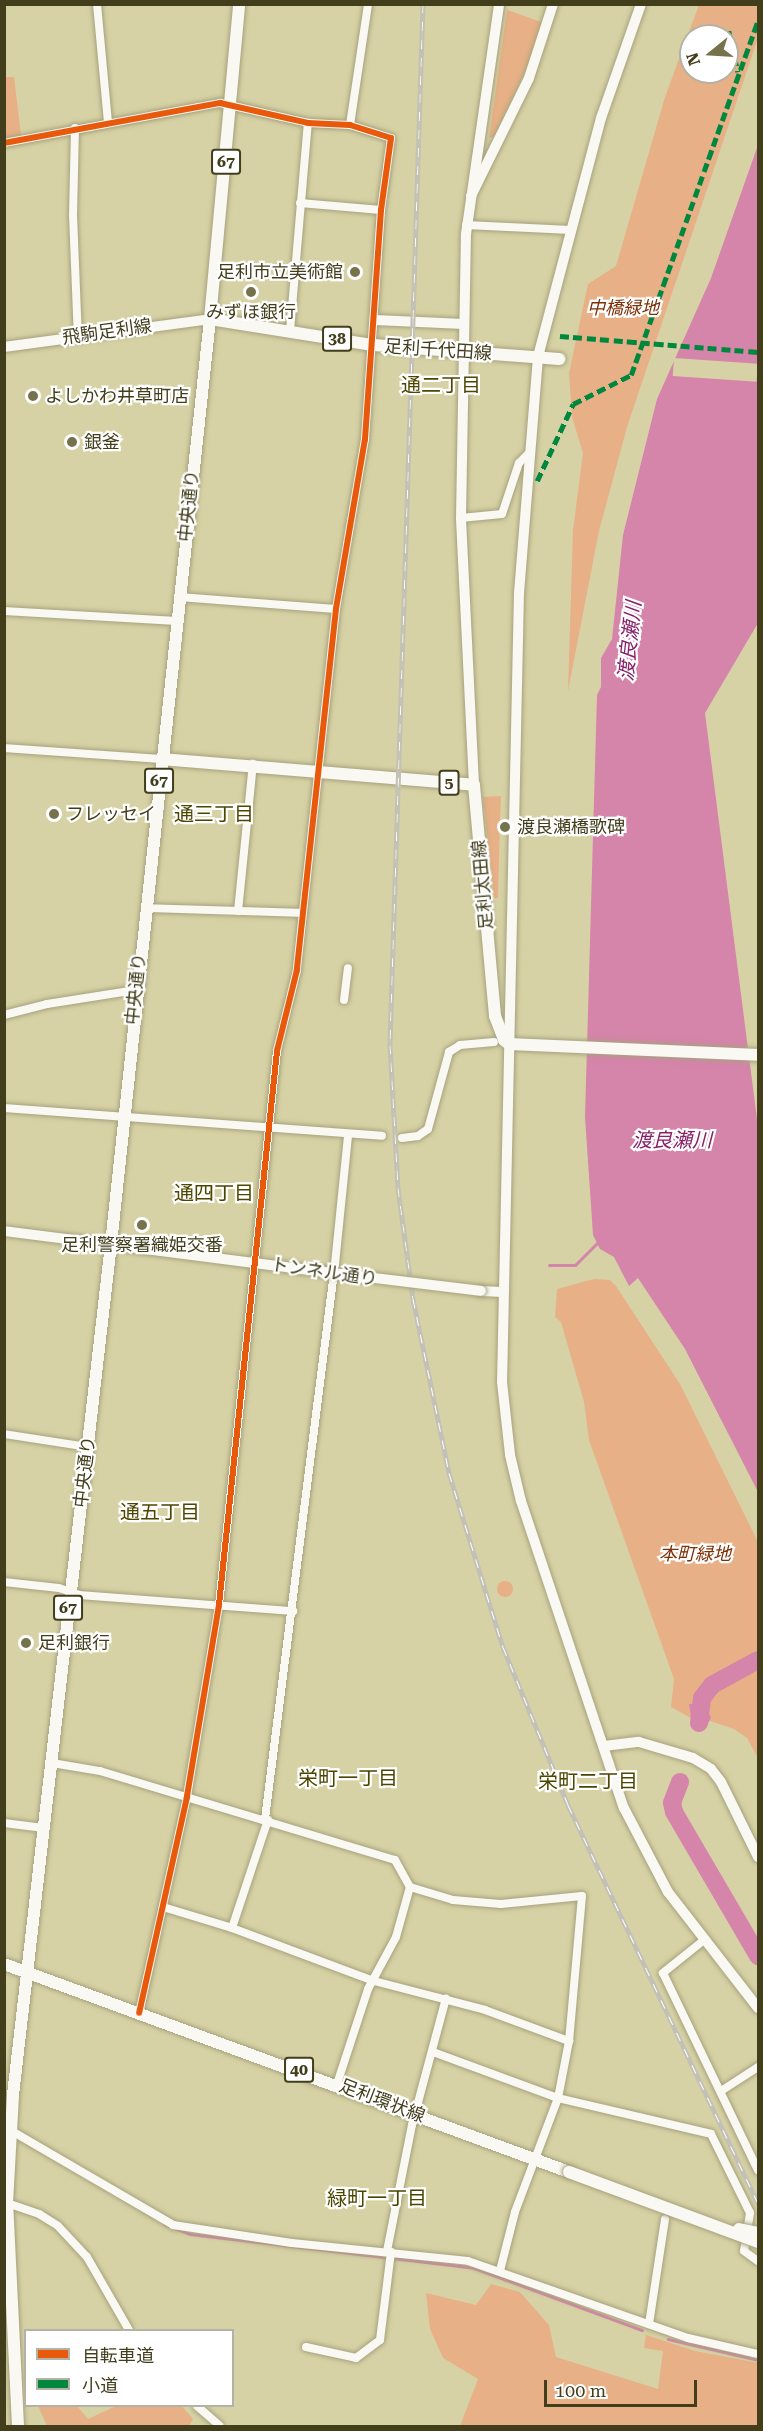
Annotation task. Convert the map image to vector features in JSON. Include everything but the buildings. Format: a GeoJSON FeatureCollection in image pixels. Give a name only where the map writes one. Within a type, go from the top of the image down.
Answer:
{"type":"FeatureCollection","features":[{"type":"Feature","properties":{"kind":"main road","name":"中央通り"},"geometry":{"type":"LineString","coordinates":[[27,1973],[125,1119],[136,990],[210,319],[239,4]]}},
{"type":"Feature","properties":{"kind":"main road","name":"足利千代田線"},"geometry":{"type":"LineString","coordinates":[[210,319],[373,345],[559,358]]}},
{"type":"Feature","properties":{"kind":"main road","name":"5"},"geometry":{"type":"LineString","coordinates":[[162,759],[253,764],[474,785]]}},
{"type":"Feature","properties":{"kind":"main road","name":"足利太田線"},"geometry":{"type":"LineString","coordinates":[[474,785],[496,1025],[514,1044]]}},
{"type":"Feature","properties":{"kind":"main road"},"geometry":{"type":"LineString","coordinates":[[514,1044],[759,1055]]}},
{"type":"Feature","properties":{"kind":"main road","name":"足利環状線"},"geometry":{"type":"LineString","coordinates":[[4,1964],[337,2084],[759,2242]]}},
{"type":"Feature","properties":{"kind":"main road","name":"67"},"geometry":{"type":"LineString","coordinates":[[18,2427],[7,2203],[9,2093],[27,1973]]}},
{"type":"Feature","properties":{"kind":"main road"},"geometry":{"type":"LineString","coordinates":[[729,2231],[759,2232]]}},
{"type":"Feature","properties":{"kind":"main road"},"geometry":{"type":"LineString","coordinates":[[729,2231],[759,2252]]}},
{"type":"Feature","properties":{"kind":"street"},"geometry":{"type":"LineString","coordinates":[[97,4],[108,122]]}},
{"type":"Feature","properties":{"kind":"street"},"geometry":{"type":"LineString","coordinates":[[350,125],[368,4]]}},
{"type":"Feature","properties":{"kind":"street"},"geometry":{"type":"LineString","coordinates":[[474,785],[461,518],[466,225],[499,4]]}},
{"type":"Feature","properties":{"kind":"street"},"geometry":{"type":"LineString","coordinates":[[469,198],[537,59],[553,4]]}},
{"type":"Feature","properties":{"kind":"street"},"geometry":{"type":"LineString","coordinates":[[640,4],[604,108],[538,357],[519,592],[514,1044],[502,1292],[502,1392],[516,1483],[624,1808],[649,1861],[704,1940],[759,2008]]}},
{"type":"Feature","properties":{"kind":"street"},"geometry":{"type":"LineString","coordinates":[[4,142],[213,103],[308,123],[350,125],[391,138],[381,210],[365,439],[336,609],[320,771],[292,1000],[277,1051],[253,1262],[219,1605],[187,1797],[139,2013]]}},
{"type":"Feature","properties":{"kind":"street"},"geometry":{"type":"LineString","coordinates":[[290,331],[308,123]]}},
{"type":"Feature","properties":{"kind":"street"},"geometry":{"type":"LineString","coordinates":[[75,128],[73,215],[78,337]]}},
{"type":"Feature","properties":{"kind":"street"},"geometry":{"type":"LineString","coordinates":[[477,145],[494,150]]}},
{"type":"Feature","properties":{"kind":"street"},"geometry":{"type":"LineString","coordinates":[[300,203],[381,210]]}},
{"type":"Feature","properties":{"kind":"street"},"geometry":{"type":"LineString","coordinates":[[466,225],[571,230]]}},
{"type":"Feature","properties":{"kind":"street","name":"飛駒足利線"},"geometry":{"type":"LineString","coordinates":[[4,347],[210,319]]}},
{"type":"Feature","properties":{"kind":"street"},"geometry":{"type":"LineString","coordinates":[[375,320],[464,324]]}},
{"type":"Feature","properties":{"kind":"street"},"geometry":{"type":"LineString","coordinates":[[461,518],[502,514],[519,463],[529,453]]}},
{"type":"Feature","properties":{"kind":"street"},"geometry":{"type":"LineString","coordinates":[[179,597],[336,609]]}},
{"type":"Feature","properties":{"kind":"street"},"geometry":{"type":"LineString","coordinates":[[4,611],[177,621]]}},
{"type":"Feature","properties":{"kind":"street"},"geometry":{"type":"LineString","coordinates":[[4,748],[162,759]]}},
{"type":"Feature","properties":{"kind":"street"},"geometry":{"type":"LineString","coordinates":[[238,911],[253,764]]}},
{"type":"Feature","properties":{"kind":"street"},"geometry":{"type":"LineString","coordinates":[[146,908],[302,913]]}},
{"type":"Feature","properties":{"kind":"street"},"geometry":{"type":"LineString","coordinates":[[344,1000],[348,968]]}},
{"type":"Feature","properties":{"kind":"street"},"geometry":{"type":"LineString","coordinates":[[4,1015],[47,1004],[136,990]]}},
{"type":"Feature","properties":{"kind":"street"},"geometry":{"type":"LineString","coordinates":[[402,1138],[425,1133],[449,1052],[457,1046],[471,1044],[494,1042],[514,1044]]}},
{"type":"Feature","properties":{"kind":"street"},"geometry":{"type":"LineString","coordinates":[[4,1108],[269,1130],[382,1136]]}},
{"type":"Feature","properties":{"kind":"street"},"geometry":{"type":"LineString","coordinates":[[232,1928],[267,1819],[348,1135]]}},
{"type":"Feature","properties":{"kind":"street","name":"トンネル通り"},"geometry":{"type":"LineString","coordinates":[[4,1231],[502,1292]]}},
{"type":"Feature","properties":{"kind":"street"},"geometry":{"type":"LineString","coordinates":[[4,1434],[88,1447]]}},
{"type":"Feature","properties":{"kind":"street"},"geometry":{"type":"LineString","coordinates":[[4,1582],[70,1591],[79,1595],[293,1611]]}},
{"type":"Feature","properties":{"kind":"street"},"geometry":{"type":"LineString","coordinates":[[604,1746],[621,1741],[639,1742],[693,1758],[711,1769],[722,1782],[759,1857]]}},
{"type":"Feature","properties":{"kind":"street"},"geometry":{"type":"LineString","coordinates":[[52,1763],[100,1771],[267,1819],[395,1860],[410,1887],[396,1936],[368,1989],[337,2084]]}},
{"type":"Feature","properties":{"kind":"street"},"geometry":{"type":"LineString","coordinates":[[4,1823],[44,1828]]}},
{"type":"Feature","properties":{"kind":"street"},"geometry":{"type":"LineString","coordinates":[[410,1887],[478,1904],[582,1896],[569,2041],[558,2098],[515,2212],[501,2271]]}},
{"type":"Feature","properties":{"kind":"street"},"geometry":{"type":"LineString","coordinates":[[163,1907],[232,1928],[374,1981],[446,1998],[569,2041]]}},
{"type":"Feature","properties":{"kind":"street"},"geometry":{"type":"LineString","coordinates":[[704,1940],[663,1973],[759,2170]]}},
{"type":"Feature","properties":{"kind":"street"},"geometry":{"type":"LineString","coordinates":[[306,2347],[356,2358],[380,2340],[390,2255],[417,2115],[446,1998]]}},
{"type":"Feature","properties":{"kind":"street"},"geometry":{"type":"LineString","coordinates":[[433,2052],[558,2098],[711,2134],[750,2213],[744,2251],[759,2261]]}},
{"type":"Feature","properties":{"kind":"street"},"geometry":{"type":"LineString","coordinates":[[721,2091],[757,2071]]}},
{"type":"Feature","properties":{"kind":"street"},"geometry":{"type":"LineString","coordinates":[[10,2130],[173,2225],[390,2255],[468,2261],[697,2341],[759,2354]]}},
{"type":"Feature","properties":{"kind":"street"},"geometry":{"type":"LineString","coordinates":[[7,2203],[39,2214],[58,2226],[87,2257],[128,2329]]}},
{"type":"Feature","properties":{"kind":"street"},"geometry":{"type":"LineString","coordinates":[[649,2324],[665,2219]]}},
{"type":"Feature","properties":{"kind":"street"},"geometry":{"type":"LineString","coordinates":[[198,2407],[220,2427]]}},
{"type":"Feature","properties":{"kind":"green space","name":"中橋緑地"},"geometry":{"type":"Polygon","coordinates":[[[699,5],[758,5],[758,38],[627,427],[599,531],[568,691],[573,530],[583,453],[572,417],[569,373],[588,284],[616,266],[665,97],[679,59],[679,84],[739,84],[739,24],[692,24],[699,5]]]}},
{"type":"Feature","properties":{"kind":"green space"},"geometry":{"type":"Polygon","coordinates":[[[507,10],[544,23],[534,53],[494,136],[489,138],[507,10]]]}},
{"type":"Feature","properties":{"kind":"green space"},"geometry":{"type":"Polygon","coordinates":[[[4,77],[14,77],[21,135],[6,138],[4,77]]]}},
{"type":"Feature","properties":{"kind":"green space"},"geometry":{"type":"Polygon","coordinates":[[[501,796],[498,898],[494,898],[483,797],[501,796]]]}},
{"type":"Feature","properties":{"kind":"green space","name":"本町緑地"},"geometry":{"type":"Polygon","coordinates":[[[594,1279],[610,1280],[616,1286],[680,1384],[758,1542],[758,1758],[747,1738],[734,1729],[710,1721],[707,1712],[689,1704],[691,1718],[671,1707],[674,1679],[589,1440],[584,1402],[561,1322],[555,1317],[557,1289],[594,1279]]]}},
{"type":"Feature","properties":{"kind":"green space"},"geometry":{"type":"Polygon","coordinates":[[[505,1581],[511,1583],[513,1589],[511,1595],[505,1597],[499,1595],[497,1589],[499,1583],[505,1581]]]}},
{"type":"Feature","properties":{"kind":"green space"},"geometry":{"type":"Polygon","coordinates":[[[491,2284],[520,2292],[549,2325],[556,2357],[658,2389],[663,2351],[644,2348],[646,2335],[695,2351],[758,2363],[758,2426],[460,2426],[478,2379],[443,2358],[430,2329],[426,2293],[476,2305],[491,2284]]]}},
{"type":"Feature","properties":{"kind":"green space"},"geometry":{"type":"Polygon","coordinates":[[[38,2407],[78,2407],[88,2419],[114,2407],[183,2407],[193,2419],[189,2426],[47,2426],[38,2407]]]}},
{"type":"Feature","properties":{"kind":"water","name":"渡良瀬川"},"geometry":{"type":"Polygon","coordinates":[[[758,145],[758,623],[705,713],[758,1127],[758,1492],[685,1349],[638,1278],[629,1286],[614,1257],[600,1249],[593,1235],[585,1117],[597,695],[601,687],[601,658],[612,639],[623,535],[657,399],[711,278],[758,145]]]}},
{"type":"Feature","properties":{"kind":"water"},"geometry":{"type":"Polygon","coordinates":[[[689,1704],[705,1705],[711,1718],[706,1727],[691,1718],[689,1704]]]}},
{"type":"Feature","properties":{"kind":"pier"},"geometry":{"type":"Polygon","coordinates":[[[674,358],[758,364],[757,382],[673,376],[674,358]]]}},
{"type":"Feature","properties":{"kind":"waterway"},"geometry":{"type":"LineString","coordinates":[[549,1265],[575,1265],[600,1240]]}},
{"type":"Feature","properties":{"kind":"waterway"},"geometry":{"type":"LineString","coordinates":[[699,1723],[702,1698],[712,1685],[758,1660]]}},
{"type":"Feature","properties":{"kind":"waterway"},"geometry":{"type":"LineString","coordinates":[[680,1782],[672,1803],[674,1812],[758,1956]]}},
{"type":"Feature","properties":{"kind":"waterway"},"geometry":{"type":"LineString","coordinates":[[164,2224],[190,2234],[474,2268],[642,2330]]}},
{"type":"Feature","properties":{"kind":"waterway"},"geometry":{"type":"LineString","coordinates":[[668,2339],[758,2360]]}},
{"type":"Feature","properties":{"kind":"railway"},"geometry":{"type":"LineString","coordinates":[[423,4],[390,1045],[398,1188],[413,1299],[449,1473],[503,1647],[568,1805],[758,2204]]}},
{"type":"Feature","properties":{"kind":"marked path"},"geometry":{"type":"LineString","coordinates":[[537,481],[573,404],[631,375],[758,21]]}},
{"type":"Feature","properties":{"kind":"marked path"},"geometry":{"type":"LineString","coordinates":[[560,336],[758,352]]}},
{"type":"Feature","properties":{"kind":"cycle path"},"geometry":{"type":"LineString","coordinates":[[4,143],[220,103],[308,123],[350,125],[391,138],[381,210],[365,439],[336,609],[297,970],[277,1051],[219,1605],[187,1797],[139,2013]]}},
{"type":"Feature","properties":{"kind":"place","name":"足利市立美術館"},"geometry":{"type":"Point","coordinates":[355,272]}},
{"type":"Feature","properties":{"kind":"place","name":"みずほ銀行"},"geometry":{"type":"Point","coordinates":[251,292]}},
{"type":"Feature","properties":{"kind":"place","name":"よしかわ井草町店"},"geometry":{"type":"Point","coordinates":[33,396]}},
{"type":"Feature","properties":{"kind":"place","name":"銀釜"},"geometry":{"type":"Point","coordinates":[72,442]}},
{"type":"Feature","properties":{"kind":"place","name":"フレッセイ"},"geometry":{"type":"Point","coordinates":[54,814]}},
{"type":"Feature","properties":{"kind":"place","name":"渡良瀬橋歌碑"},"geometry":{"type":"Point","coordinates":[505,827]}},
{"type":"Feature","properties":{"kind":"place","name":"足利警察署織姫交番"},"geometry":{"type":"Point","coordinates":[142,1225]}},
{"type":"Feature","properties":{"kind":"place","name":"足利銀行"},"geometry":{"type":"Point","coordinates":[26,1643]}},
{"type":"Feature","properties":{"kind":"district","name":"通二丁目"},"geometry":{"type":"Point","coordinates":[441,385]}},
{"type":"Feature","properties":{"kind":"district","name":"通三丁目"},"geometry":{"type":"Point","coordinates":[214,814]}},
{"type":"Feature","properties":{"kind":"district","name":"通四丁目"},"geometry":{"type":"Point","coordinates":[214,1193]}},
{"type":"Feature","properties":{"kind":"district","name":"通五丁目"},"geometry":{"type":"Point","coordinates":[160,1512]}},
{"type":"Feature","properties":{"kind":"district","name":"栄町一丁目"},"geometry":{"type":"Point","coordinates":[348,1778]}},
{"type":"Feature","properties":{"kind":"district","name":"栄町二丁目"},"geometry":{"type":"Point","coordinates":[588,1781]}},
{"type":"Feature","properties":{"kind":"district","name":"緑町一丁目"},"geometry":{"type":"Point","coordinates":[377,2198]}}]}
